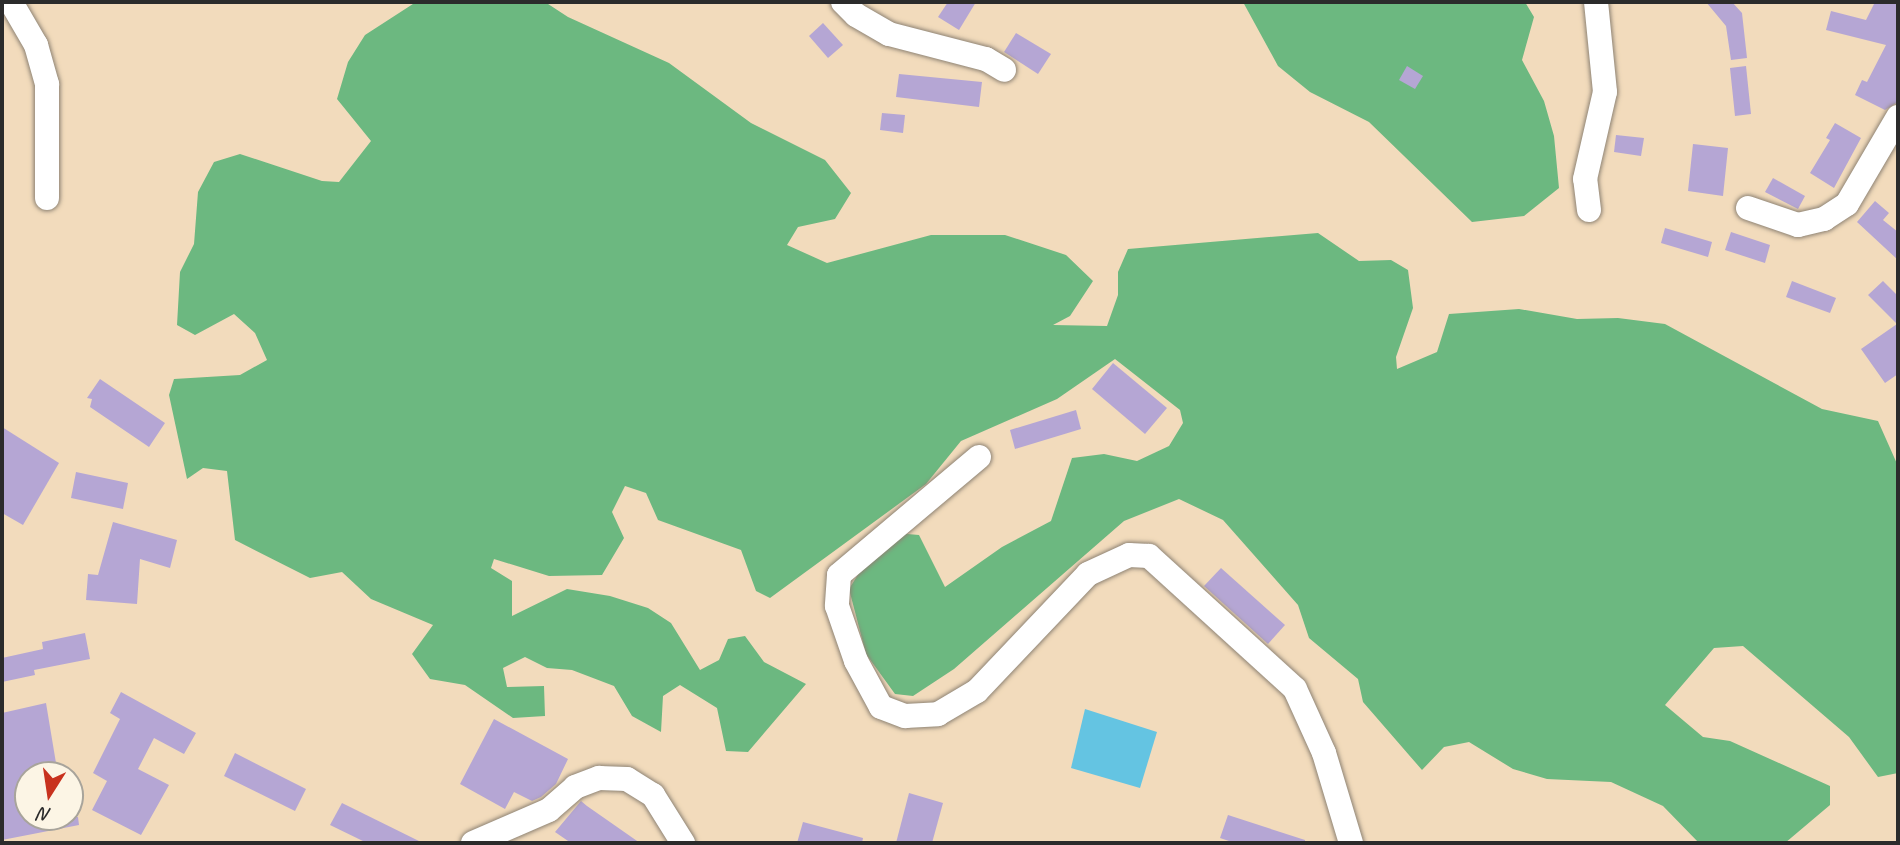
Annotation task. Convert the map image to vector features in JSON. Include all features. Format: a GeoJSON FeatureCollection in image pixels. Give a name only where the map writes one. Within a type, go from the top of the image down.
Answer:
{"type":"FeatureCollection","features":[{"type":"Feature","properties":{"kind":"street"},"geometry":{"type":"LineString","coordinates":[[11,2],[36,45],[47,84],[47,198]]}},
{"type":"Feature","properties":{"kind":"street"},"geometry":{"type":"LineString","coordinates":[[843,2],[856,16],[889,34],[986,59],[1004,70]]}},
{"type":"Feature","properties":{"kind":"street"},"geometry":{"type":"LineString","coordinates":[[1588,210],[1585,179],[1605,92],[1596,2]]}},
{"type":"Feature","properties":{"kind":"street"},"geometry":{"type":"LineString","coordinates":[[1748,208],[1798,225],[1824,219],[1847,204],[1898,117]]}},
{"type":"Feature","properties":{"kind":"street"},"geometry":{"type":"LineString","coordinates":[[979,457],[839,575],[837,606],[856,661],[881,707],[905,716],[938,714],[977,691],[1088,574],[1119,558],[1149,556],[1295,689],[1324,753],[1351,843]]}},
{"type":"Feature","properties":{"kind":"street"},"geometry":{"type":"LineString","coordinates":[[473,843],[549,810],[575,787],[600,778],[627,779],[653,795],[682,843]]}},
{"type":"Feature","properties":{"kind":"green space"},"geometry":{"type":"Polygon","coordinates":[[[416,2],[545,2],[568,17],[669,63],[751,123],[825,160],[851,193],[835,219],[798,227],[787,245],[827,263],[931,235],[1005,235],[1066,255],[1093,281],[1070,316],[1053,325],[1107,326],[1118,295],[1118,272],[1128,249],[1318,233],[1359,261],[1391,260],[1408,270],[1413,308],[1396,357],[1397,369],[1437,352],[1449,314],[1519,309],[1577,319],[1618,318],[1665,324],[1822,409],[1878,421],[1898,466],[1898,773],[1878,777],[1849,737],[1743,646],[1714,648],[1665,705],[1703,737],[1730,741],[1830,786],[1830,805],[1785,843],[1699,843],[1663,806],[1611,782],[1547,779],[1513,769],[1469,742],[1444,747],[1422,770],[1363,702],[1358,679],[1309,638],[1298,605],[1223,520],[1179,499],[1124,521],[954,669],[913,696],[895,694],[866,654],[849,589],[867,560],[896,533],[919,535],[945,587],[1002,547],[1051,521],[1072,458],[1104,454],[1137,461],[1169,446],[1183,423],[1180,410],[1115,359],[1057,399],[961,441],[926,484],[770,598],[756,591],[741,550],[658,520],[646,493],[625,486],[612,512],[624,538],[602,575],[549,576],[494,559],[491,568],[512,581],[512,616],[567,589],[610,596],[648,608],[671,623],[700,670],[719,660],[728,639],[745,636],[764,662],[806,684],[748,752],[726,751],[717,708],[680,685],[663,696],[661,732],[632,716],[614,686],[572,670],[547,668],[525,657],[503,668],[507,687],[544,686],[545,716],[513,718],[465,685],[430,679],[412,654],[433,625],[371,599],[342,572],[310,578],[235,540],[227,471],[203,468],[187,479],[169,395],[174,379],[240,375],[267,360],[255,333],[234,314],[195,335],[177,325],[180,272],[194,244],[198,192],[214,162],[240,154],[322,181],[339,182],[371,141],[337,99],[348,62],[365,35],[416,2]]]}},
{"type":"Feature","properties":{"kind":"green space"},"geometry":{"type":"Polygon","coordinates":[[[1243,2],[1525,2],[1534,17],[1522,60],[1544,101],[1554,136],[1559,188],[1524,216],[1472,222],[1369,122],[1310,92],[1278,66],[1243,2]]]}},
{"type":"Feature","properties":{"kind":"water"},"geometry":{"type":"Polygon","coordinates":[[[1085,709],[1157,732],[1140,788],[1071,768],[1085,709]]]}},
{"type":"Feature","properties":{"kind":"building"},"geometry":{"type":"Polygon","coordinates":[[[948,2],[976,2],[959,30],[938,17],[948,2]]]}},
{"type":"Feature","properties":{"kind":"building"},"geometry":{"type":"Polygon","coordinates":[[[1706,2],[1732,2],[1742,13],[1747,58],[1731,60],[1726,26],[1706,2]]]}},
{"type":"Feature","properties":{"kind":"building"},"geometry":{"type":"Polygon","coordinates":[[[1875,2],[1898,2],[1898,102],[1885,110],[1855,95],[1862,80],[1867,82],[1886,45],[1826,30],[1831,11],[1866,20],[1875,2]]]}},
{"type":"Feature","properties":{"kind":"building"},"geometry":{"type":"Polygon","coordinates":[[[823,23],[843,45],[828,58],[809,36],[823,23]]]}},
{"type":"Feature","properties":{"kind":"building"},"geometry":{"type":"Polygon","coordinates":[[[1016,33],[1051,54],[1038,74],[1004,52],[1016,33]]]}},
{"type":"Feature","properties":{"kind":"building"},"geometry":{"type":"Polygon","coordinates":[[[1407,66],[1423,76],[1415,89],[1399,80],[1407,66]]]}},
{"type":"Feature","properties":{"kind":"building"},"geometry":{"type":"Polygon","coordinates":[[[1746,66],[1751,114],[1735,116],[1730,68],[1746,66]]]}},
{"type":"Feature","properties":{"kind":"building"},"geometry":{"type":"Polygon","coordinates":[[[899,74],[982,82],[979,107],[896,97],[899,74]]]}},
{"type":"Feature","properties":{"kind":"building"},"geometry":{"type":"Polygon","coordinates":[[[882,113],[905,115],[903,133],[880,130],[882,113]]]}},
{"type":"Feature","properties":{"kind":"building"},"geometry":{"type":"Polygon","coordinates":[[[1835,123],[1861,138],[1834,188],[1810,173],[1830,140],[1826,138],[1835,123]]]}},
{"type":"Feature","properties":{"kind":"building"},"geometry":{"type":"Polygon","coordinates":[[[1616,135],[1644,138],[1641,156],[1614,152],[1616,135]]]}},
{"type":"Feature","properties":{"kind":"building"},"geometry":{"type":"Polygon","coordinates":[[[1693,144],[1728,148],[1723,196],[1688,191],[1693,144]]]}},
{"type":"Feature","properties":{"kind":"building"},"geometry":{"type":"Polygon","coordinates":[[[1773,178],[1805,196],[1798,209],[1765,192],[1773,178]]]}},
{"type":"Feature","properties":{"kind":"building"},"geometry":{"type":"Polygon","coordinates":[[[1875,201],[1889,213],[1883,220],[1898,232],[1898,260],[1857,222],[1875,201]]]}},
{"type":"Feature","properties":{"kind":"building"},"geometry":{"type":"Polygon","coordinates":[[[1665,228],[1712,242],[1708,257],[1661,243],[1665,228]]]}},
{"type":"Feature","properties":{"kind":"building"},"geometry":{"type":"Polygon","coordinates":[[[1731,232],[1770,245],[1765,263],[1725,250],[1731,232]]]}},
{"type":"Feature","properties":{"kind":"building"},"geometry":{"type":"Polygon","coordinates":[[[1792,281],[1836,298],[1830,313],[1786,297],[1792,281]]]}},
{"type":"Feature","properties":{"kind":"building"},"geometry":{"type":"Polygon","coordinates":[[[1883,281],[1898,296],[1898,374],[1885,383],[1861,349],[1897,324],[1868,295],[1883,281]]]}},
{"type":"Feature","properties":{"kind":"building"},"geometry":{"type":"Polygon","coordinates":[[[1113,363],[1167,408],[1145,434],[1092,389],[1113,363]]]}},
{"type":"Feature","properties":{"kind":"building"},"geometry":{"type":"Polygon","coordinates":[[[100,379],[165,423],[149,447],[90,407],[92,399],[87,398],[100,379]]]}},
{"type":"Feature","properties":{"kind":"building"},"geometry":{"type":"Polygon","coordinates":[[[1076,410],[1081,429],[1015,449],[1010,430],[1076,410]]]}},
{"type":"Feature","properties":{"kind":"building"},"geometry":{"type":"Polygon","coordinates":[[[2,427],[59,463],[23,525],[2,513],[2,427]]]}},
{"type":"Feature","properties":{"kind":"building"},"geometry":{"type":"Polygon","coordinates":[[[76,472],[128,483],[123,509],[71,498],[76,472]]]}},
{"type":"Feature","properties":{"kind":"building"},"geometry":{"type":"Polygon","coordinates":[[[113,522],[177,540],[170,568],[140,559],[137,604],[86,600],[88,574],[98,575],[113,522]]]}},
{"type":"Feature","properties":{"kind":"building"},"geometry":{"type":"Polygon","coordinates":[[[1221,568],[1285,625],[1268,644],[1204,586],[1221,568]]]}},
{"type":"Feature","properties":{"kind":"building"},"geometry":{"type":"Polygon","coordinates":[[[85,633],[90,659],[34,670],[35,675],[2,682],[2,658],[43,649],[42,642],[85,633]]]}},
{"type":"Feature","properties":{"kind":"building"},"geometry":{"type":"Polygon","coordinates":[[[121,692],[196,733],[184,754],[154,738],[138,769],[169,785],[141,835],[92,810],[107,781],[93,773],[120,719],[110,713],[121,692]]]}},
{"type":"Feature","properties":{"kind":"building"},"geometry":{"type":"Polygon","coordinates":[[[46,703],[56,761],[14,761],[14,831],[48,831],[2,840],[2,713],[46,703]]]}},
{"type":"Feature","properties":{"kind":"building"},"geometry":{"type":"Polygon","coordinates":[[[494,719],[568,759],[556,784],[541,797],[532,801],[514,792],[505,809],[460,784],[494,719]]]}},
{"type":"Feature","properties":{"kind":"building"},"geometry":{"type":"Polygon","coordinates":[[[235,753],[306,789],[295,811],[224,776],[235,753]]]}},
{"type":"Feature","properties":{"kind":"building"},"geometry":{"type":"Polygon","coordinates":[[[909,793],[943,803],[932,843],[896,843],[909,793]]]}},
{"type":"Feature","properties":{"kind":"building"},"geometry":{"type":"Polygon","coordinates":[[[581,801],[640,843],[571,843],[555,832],[581,801]]]}},
{"type":"Feature","properties":{"kind":"building"},"geometry":{"type":"Polygon","coordinates":[[[342,803],[423,843],[367,843],[330,825],[342,803]]]}},
{"type":"Feature","properties":{"kind":"building"},"geometry":{"type":"Polygon","coordinates":[[[1228,815],[1305,840],[1305,843],[1235,843],[1220,838],[1228,815]]]}},
{"type":"Feature","properties":{"kind":"building"},"geometry":{"type":"Polygon","coordinates":[[[803,822],[863,838],[862,843],[797,843],[803,822]]]}}]}
